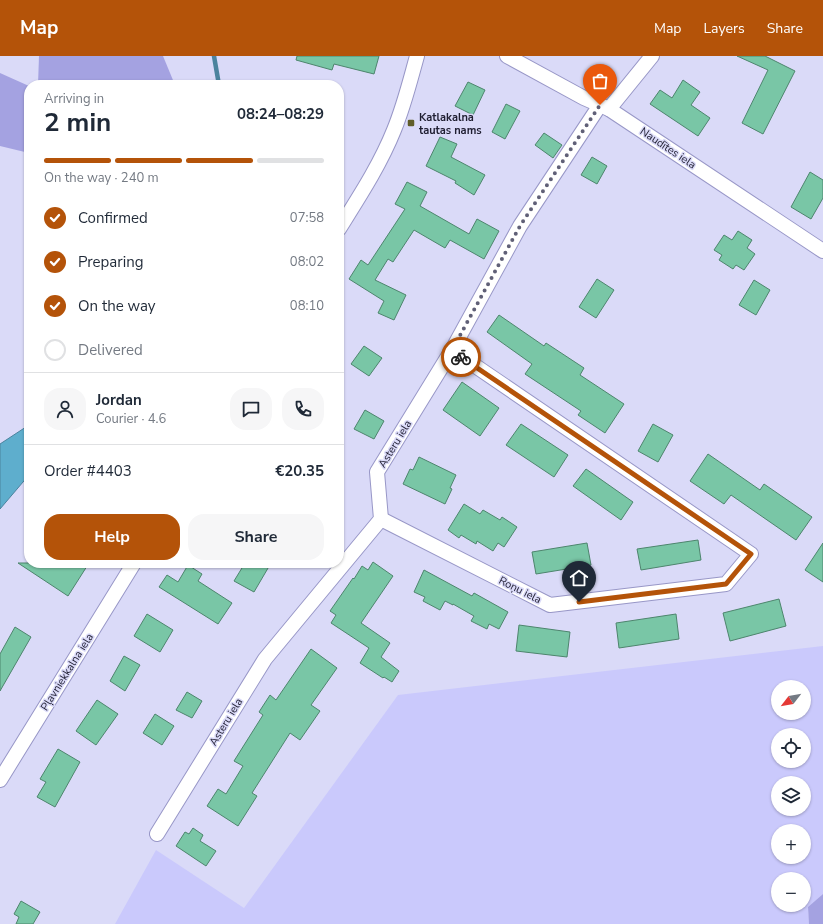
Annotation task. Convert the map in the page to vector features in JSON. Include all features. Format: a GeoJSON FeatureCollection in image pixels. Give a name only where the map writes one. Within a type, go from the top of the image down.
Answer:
{"type":"FeatureCollection","features":[{"type":"Feature","properties":{"kind":"street"},"geometry":{"type":"LineString","coordinates":[[344,221],[373,174],[394,131],[405,101],[416,56]]}},
{"type":"Feature","properties":{"kind":"street","name":"Naudītes iela"},"geometry":{"type":"LineString","coordinates":[[508,56],[584,98],[604,107],[823,251]]}},
{"type":"Feature","properties":{"kind":"street","name":"Asteru iela"},"geometry":{"type":"LineString","coordinates":[[344,564],[381,519],[377,472],[452,350],[520,226],[604,107],[652,56]]}},
{"type":"Feature","properties":{"kind":"street","name":"Roņu iela"},"geometry":{"type":"LineString","coordinates":[[381,519],[550,605],[726,584],[751,554],[452,350]]}},
{"type":"Feature","properties":{"kind":"street","name":"Pļavniekkalna iela"},"geometry":{"type":"LineString","coordinates":[[0,780],[131,568]]}},
{"type":"Feature","properties":{"kind":"street","name":"Asteru iela"},"geometry":{"type":"LineString","coordinates":[[157,834],[265,659],[340,568]]}},
{"type":"Feature","properties":{"kind":"shaded area"},"geometry":{"type":"Polygon","coordinates":[[[39,56],[163,56],[173,80],[38,80],[39,56]]]}},
{"type":"Feature","properties":{"kind":"shaded area"},"geometry":{"type":"Polygon","coordinates":[[[0,73],[24,84],[24,152],[0,146],[0,73]]]}},
{"type":"Feature","properties":{"kind":"shaded area"},"geometry":{"type":"Polygon","coordinates":[[[24,428],[24,481],[0,509],[0,444],[24,428]]]}},
{"type":"Feature","properties":{"kind":"shaded area"},"geometry":{"type":"Polygon","coordinates":[[[823,646],[823,894],[811,904],[811,872],[771,872],[771,912],[808,912],[809,924],[115,924],[156,850],[244,908],[398,695],[823,646]]]}},
{"type":"Feature","properties":{"kind":"shaded area"},"geometry":{"type":"Polygon","coordinates":[[[823,894],[823,924],[809,924],[808,912],[811,912],[811,904],[823,894]]]}},
{"type":"Feature","properties":{"kind":"building"},"geometry":{"type":"Polygon","coordinates":[[[297,56],[379,56],[374,74],[334,64],[332,70],[296,60],[297,56]]]}},
{"type":"Feature","properties":{"kind":"building"},"geometry":{"type":"Polygon","coordinates":[[[737,56],[765,56],[795,71],[763,134],[742,123],[768,70],[737,56]]]}},
{"type":"Feature","properties":{"kind":"building"},"geometry":{"type":"Polygon","coordinates":[[[683,80],[700,92],[691,105],[710,118],[698,136],[650,104],[660,90],[672,98],[683,80]]]}},
{"type":"Feature","properties":{"kind":"building"},"geometry":{"type":"Polygon","coordinates":[[[468,82],[485,90],[473,115],[455,106],[468,82]]]}},
{"type":"Feature","properties":{"kind":"building"},"geometry":{"type":"Polygon","coordinates":[[[506,104],[520,111],[505,139],[492,132],[506,104]]]}},
{"type":"Feature","properties":{"kind":"building"},"geometry":{"type":"Polygon","coordinates":[[[544,133],[562,145],[553,158],[535,145],[544,133]]]}},
{"type":"Feature","properties":{"kind":"building"},"geometry":{"type":"Polygon","coordinates":[[[440,137],[457,144],[451,157],[485,175],[474,195],[455,183],[456,181],[426,166],[440,137]]]}},
{"type":"Feature","properties":{"kind":"building"},"geometry":{"type":"Polygon","coordinates":[[[592,157],[607,166],[597,184],[581,175],[592,157]]]}},
{"type":"Feature","properties":{"kind":"building"},"geometry":{"type":"Polygon","coordinates":[[[810,172],[823,180],[823,198],[811,219],[791,207],[810,172]]]}},
{"type":"Feature","properties":{"kind":"building"},"geometry":{"type":"Polygon","coordinates":[[[407,182],[427,192],[420,206],[469,234],[477,219],[499,231],[484,259],[450,240],[445,248],[414,230],[393,262],[388,259],[375,280],[406,295],[394,320],[378,313],[384,301],[349,279],[361,260],[368,265],[405,209],[395,204],[407,182]]]}},
{"type":"Feature","properties":{"kind":"building"},"geometry":{"type":"Polygon","coordinates":[[[738,231],[752,240],[747,248],[755,254],[744,270],[736,265],[733,269],[719,260],[722,255],[714,250],[724,235],[732,240],[738,231]]]}},
{"type":"Feature","properties":{"kind":"building"},"geometry":{"type":"Polygon","coordinates":[[[597,279],[614,290],[596,318],[579,307],[597,279]]]}},
{"type":"Feature","properties":{"kind":"building"},"geometry":{"type":"Polygon","coordinates":[[[754,280],[770,290],[756,315],[739,305],[754,280]]]}},
{"type":"Feature","properties":{"kind":"building"},"geometry":{"type":"Polygon","coordinates":[[[499,315],[544,346],[546,343],[584,368],[580,375],[624,404],[605,433],[578,415],[581,411],[525,374],[532,364],[487,332],[499,315]]]}},
{"type":"Feature","properties":{"kind":"building"},"geometry":{"type":"Polygon","coordinates":[[[364,346],[382,358],[369,376],[351,364],[364,346]]]}},
{"type":"Feature","properties":{"kind":"building"},"geometry":{"type":"Polygon","coordinates":[[[462,382],[499,408],[480,436],[443,410],[462,382]]]}},
{"type":"Feature","properties":{"kind":"building"},"geometry":{"type":"Polygon","coordinates":[[[365,410],[384,421],[374,439],[354,429],[365,410]]]}},
{"type":"Feature","properties":{"kind":"building"},"geometry":{"type":"Polygon","coordinates":[[[521,424],[568,455],[554,477],[506,445],[521,424]]]}},
{"type":"Feature","properties":{"kind":"building"},"geometry":{"type":"Polygon","coordinates":[[[653,424],[673,435],[658,462],[638,451],[653,424]]]}},
{"type":"Feature","properties":{"kind":"building"},"geometry":{"type":"Polygon","coordinates":[[[708,454],[760,490],[764,484],[812,517],[796,540],[731,495],[724,504],[690,481],[708,454]]]}},
{"type":"Feature","properties":{"kind":"building"},"geometry":{"type":"Polygon","coordinates":[[[419,457],[456,475],[450,488],[452,489],[445,504],[403,484],[410,469],[413,470],[419,457]]]}},
{"type":"Feature","properties":{"kind":"building"},"geometry":{"type":"Polygon","coordinates":[[[586,469],[633,502],[621,520],[573,486],[586,469]]]}},
{"type":"Feature","properties":{"kind":"building"},"geometry":{"type":"Polygon","coordinates":[[[464,504],[480,514],[483,510],[500,520],[502,517],[517,527],[504,547],[498,543],[493,551],[477,541],[476,544],[461,535],[459,538],[448,530],[464,504]]]}},
{"type":"Feature","properties":{"kind":"building"},"geometry":{"type":"Polygon","coordinates":[[[698,540],[701,560],[641,570],[637,549],[698,540]]]}},
{"type":"Feature","properties":{"kind":"building"},"geometry":{"type":"Polygon","coordinates":[[[587,543],[591,565],[536,574],[532,552],[587,543]]]}},
{"type":"Feature","properties":{"kind":"building"},"geometry":{"type":"Polygon","coordinates":[[[823,543],[823,582],[805,570],[823,543]]]}},
{"type":"Feature","properties":{"kind":"building"},"geometry":{"type":"Polygon","coordinates":[[[373,562],[393,576],[361,623],[390,643],[381,657],[399,671],[392,682],[360,663],[369,648],[331,623],[336,615],[330,611],[362,566],[368,570],[373,562]]]}},
{"type":"Feature","properties":{"kind":"building"},"geometry":{"type":"Polygon","coordinates":[[[18,563],[24,563],[24,567],[18,563]]]}},
{"type":"Feature","properties":{"kind":"building"},"geometry":{"type":"Polygon","coordinates":[[[26,568],[86,568],[68,596],[26,568]]]}},
{"type":"Feature","properties":{"kind":"building"},"geometry":{"type":"Polygon","coordinates":[[[186,568],[193,568],[202,574],[198,581],[232,603],[218,624],[159,587],[167,575],[178,582],[186,568]]]}},
{"type":"Feature","properties":{"kind":"building"},"geometry":{"type":"Polygon","coordinates":[[[242,568],[268,568],[254,592],[234,581],[242,568]]]}},
{"type":"Feature","properties":{"kind":"building"},"geometry":{"type":"Polygon","coordinates":[[[424,570],[472,596],[474,593],[508,612],[499,629],[489,624],[487,629],[471,621],[474,616],[445,601],[440,610],[423,601],[425,597],[414,592],[424,570]]]}},
{"type":"Feature","properties":{"kind":"building"},"geometry":{"type":"Polygon","coordinates":[[[779,599],[786,626],[730,641],[723,613],[779,599]]]}},
{"type":"Feature","properties":{"kind":"building"},"geometry":{"type":"Polygon","coordinates":[[[147,614],[173,630],[160,652],[134,636],[147,614]]]}},
{"type":"Feature","properties":{"kind":"building"},"geometry":{"type":"Polygon","coordinates":[[[676,614],[679,639],[619,648],[616,623],[676,614]]]}},
{"type":"Feature","properties":{"kind":"building"},"geometry":{"type":"Polygon","coordinates":[[[519,625],[570,632],[567,657],[516,651],[519,625]]]}},
{"type":"Feature","properties":{"kind":"building"},"geometry":{"type":"Polygon","coordinates":[[[15,627],[31,637],[0,691],[0,654],[15,627]]]}},
{"type":"Feature","properties":{"kind":"building"},"geometry":{"type":"Polygon","coordinates":[[[311,649],[337,668],[311,705],[320,711],[300,740],[290,733],[252,793],[257,796],[238,826],[207,806],[218,789],[226,794],[243,766],[234,761],[263,715],[259,712],[270,695],[276,700],[311,649]]]}},
{"type":"Feature","properties":{"kind":"building"},"geometry":{"type":"Polygon","coordinates":[[[124,656],[140,665],[125,691],[110,681],[124,656]]]}},
{"type":"Feature","properties":{"kind":"building"},"geometry":{"type":"Polygon","coordinates":[[[187,692],[202,701],[192,718],[176,710],[187,692]]]}},
{"type":"Feature","properties":{"kind":"building"},"geometry":{"type":"Polygon","coordinates":[[[97,700],[118,714],[96,745],[76,731],[97,700]]]}},
{"type":"Feature","properties":{"kind":"building"},"geometry":{"type":"Polygon","coordinates":[[[155,714],[174,726],[162,745],[143,733],[155,714]]]}},
{"type":"Feature","properties":{"kind":"building"},"geometry":{"type":"Polygon","coordinates":[[[58,749],[80,762],[55,807],[37,797],[46,782],[40,779],[58,749]]]}},
{"type":"Feature","properties":{"kind":"building"},"geometry":{"type":"Polygon","coordinates":[[[193,828],[203,835],[200,841],[216,851],[206,866],[176,846],[185,832],[189,834],[193,828]]]}},
{"type":"Feature","properties":{"kind":"building"},"geometry":{"type":"Polygon","coordinates":[[[21,901],[40,912],[33,924],[16,924],[19,917],[14,914],[21,901]]]}},
{"type":"Feature","properties":{"kind":"waterway"},"geometry":{"type":"LineString","coordinates":[[214,56],[218,80]]}},
{"type":"Feature","properties":{"kind":"way so far"},"geometry":{"type":"LineString","coordinates":[[461,357],[452,350],[520,226],[600,105]]}},
{"type":"Feature","properties":{"kind":"place","name":"Katlakalna tautas nams"},"geometry":{"type":"Point","coordinates":[411,123]}},
{"type":"Feature","properties":{"kind":"route"},"geometry":{"type":"LineString","coordinates":[[461,357],[751,554],[726,584],[579,602]]}}]}
